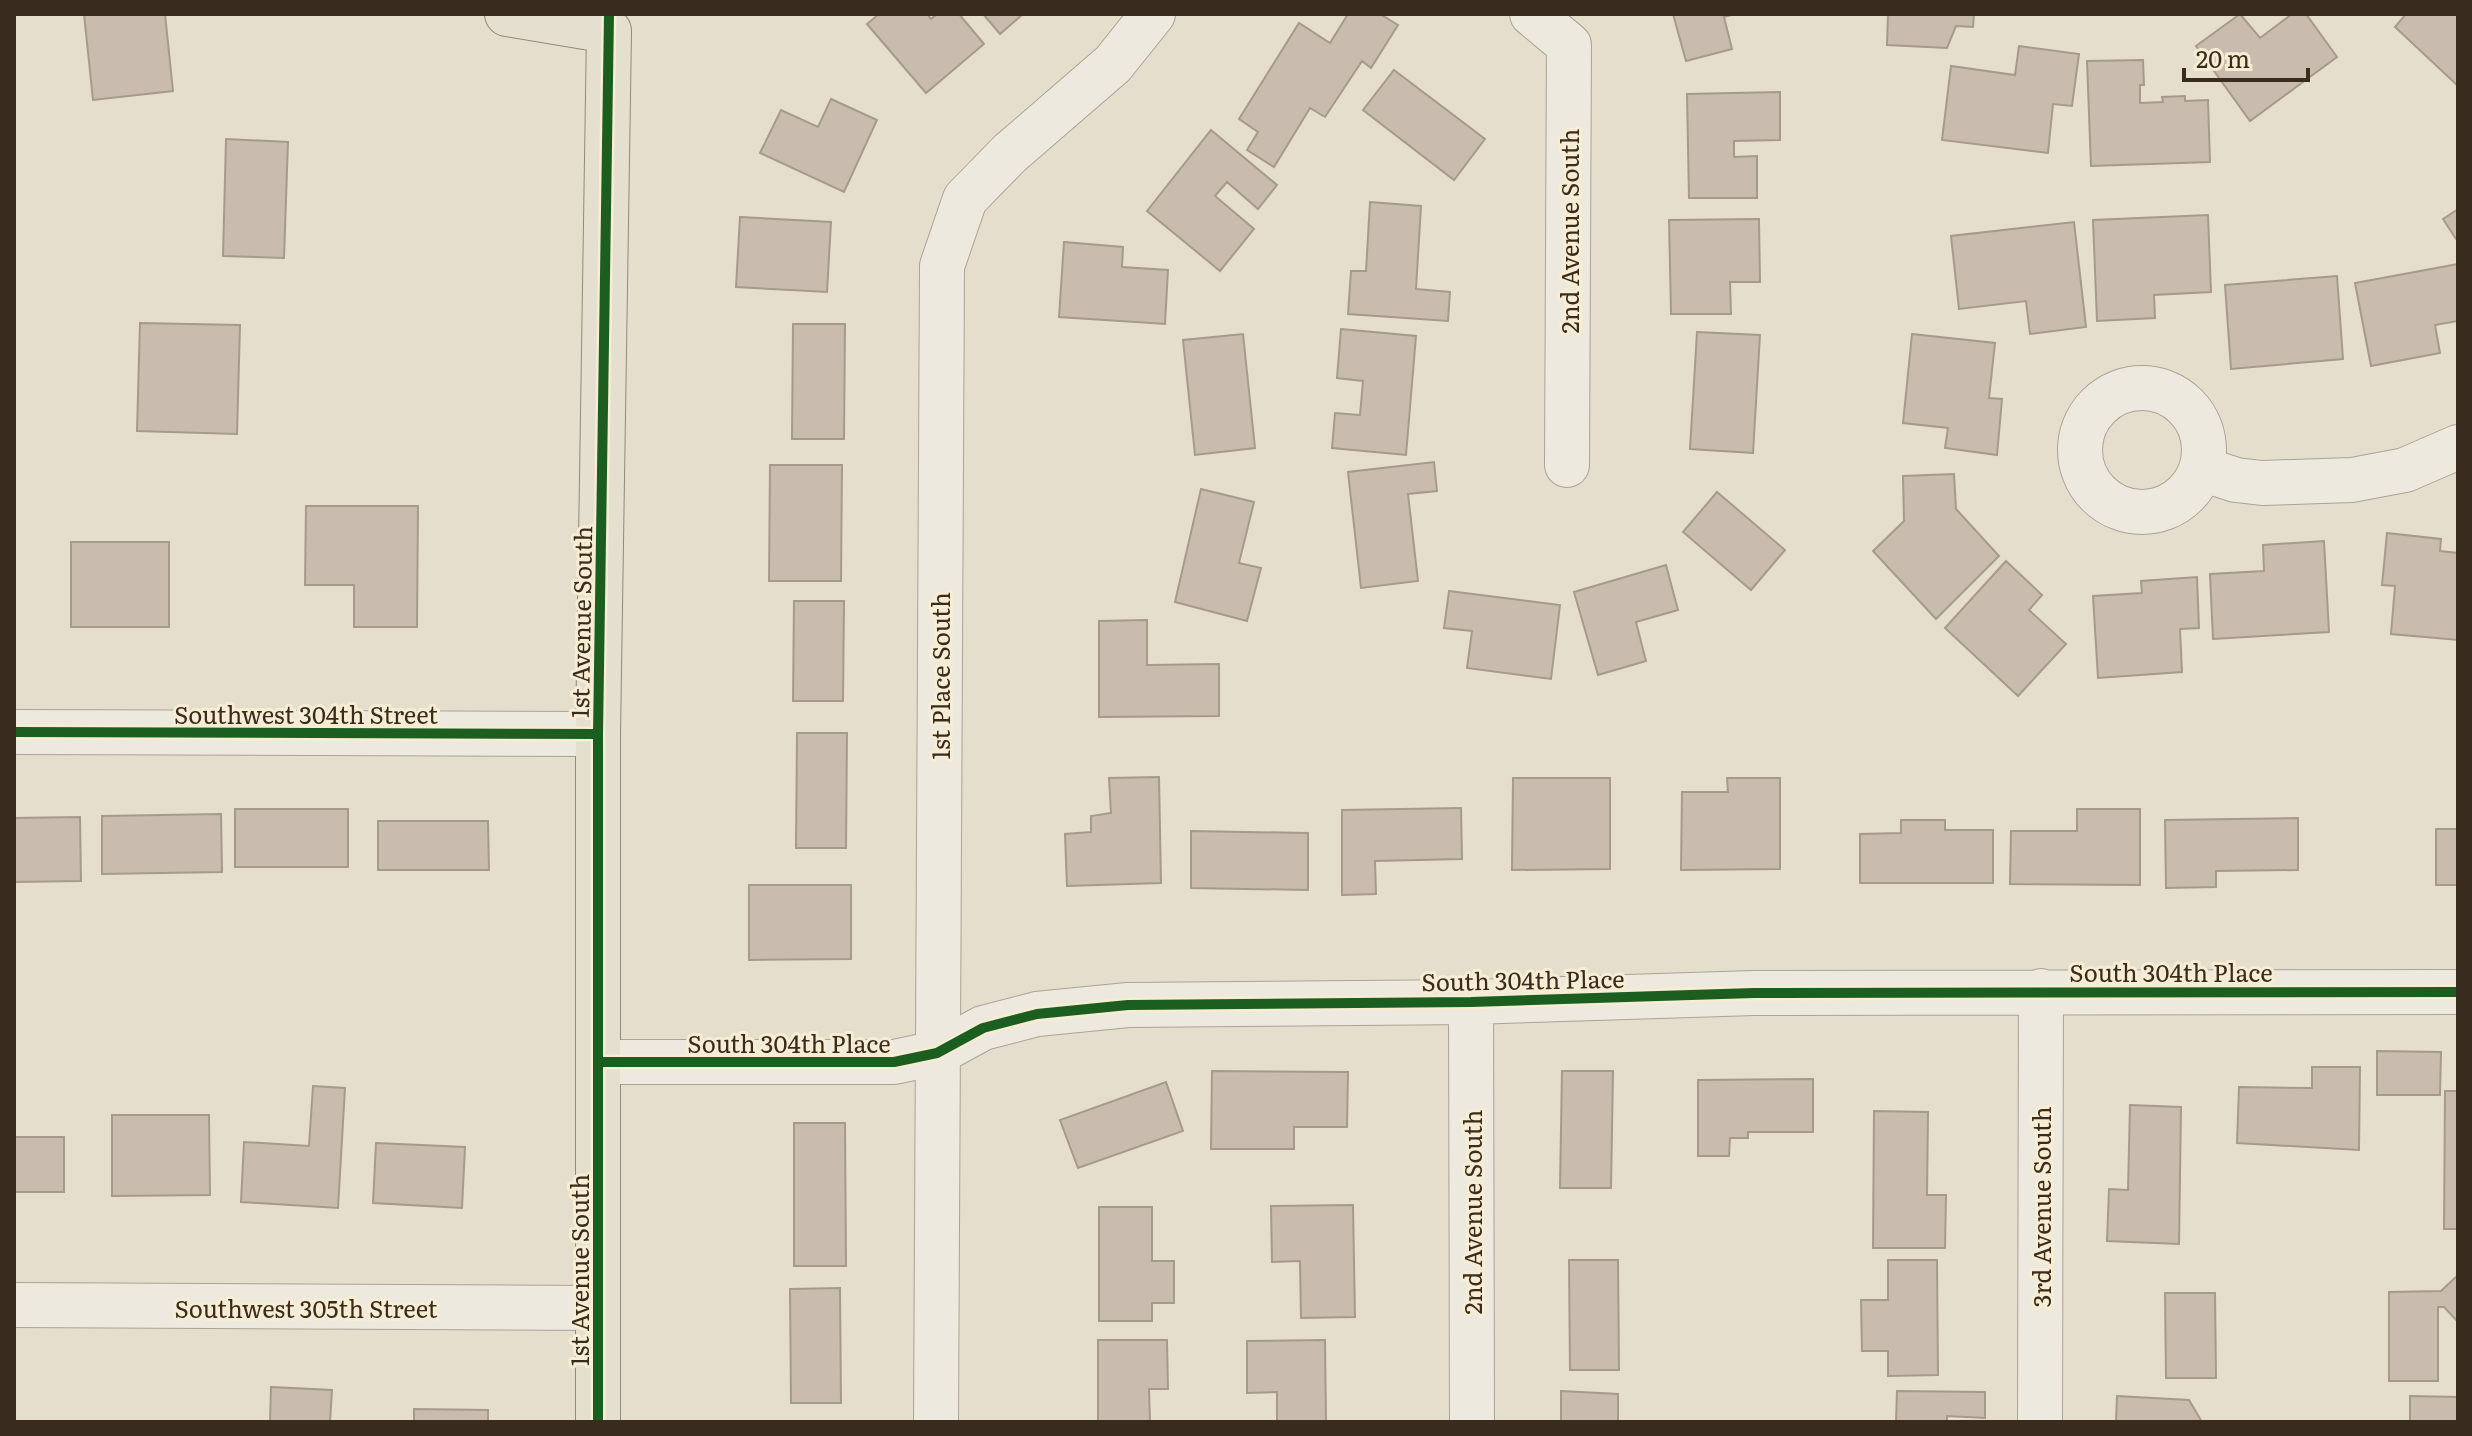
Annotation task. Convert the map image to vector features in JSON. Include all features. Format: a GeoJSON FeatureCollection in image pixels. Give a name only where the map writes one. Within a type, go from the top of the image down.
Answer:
{"type":"FeatureCollection","features":[{"type":"Feature","properties":{"kind":"main road"},"geometry":{"type":"LineString","coordinates":[[507,14],[609,22]]}},
{"type":"Feature","properties":{"kind":"main road","name":"1st Avenue South"},"geometry":{"type":"LineString","coordinates":[[598,1422],[598,734],[609,22]]}},
{"type":"Feature","properties":{"kind":"street","name":"1st Place South"},"geometry":{"type":"LineString","coordinates":[[936,1422],[942,266],[965,199],[1010,153],[1113,64],[1153,14]]}},
{"type":"Feature","properties":{"kind":"street","name":"2nd Avenue South"},"geometry":{"type":"LineString","coordinates":[[1532,14],[1569,45],[1567,465]]}},
{"type":"Feature","properties":{"kind":"street"},"geometry":{"type":"LineString","coordinates":[[2202,469],[2236,480],[2262,483],[2352,480],[2405,470],[2458,447]]}},
{"type":"Feature","properties":{"kind":"street","name":"Southwest 304th Street"},"geometry":{"type":"LineString","coordinates":[[14,732],[598,734]]}},
{"type":"Feature","properties":{"kind":"street","name":"3rd Avenue South"},"geometry":{"type":"LineString","coordinates":[[2040,1422],[2041,991]]}},
{"type":"Feature","properties":{"kind":"street","name":"South 304th Place"},"geometry":{"type":"LineString","coordinates":[[598,1062],[894,1062],[937,1053],[983,1028],[1037,1014],[1113,1006],[1253,1002],[1471,1002],[1754,993],[2458,992]]}},
{"type":"Feature","properties":{"kind":"street","name":"2nd Avenue South"},"geometry":{"type":"LineString","coordinates":[[1471,1002],[1472,1422]]}},
{"type":"Feature","properties":{"kind":"street","name":"Southwest 305th Street"},"geometry":{"type":"LineString","coordinates":[[14,1305],[598,1308]]}},
{"type":"Feature","properties":{"kind":"building"},"geometry":{"type":"Polygon","coordinates":[[[84,14],[165,14],[173,91],[93,100],[84,14]]]}},
{"type":"Feature","properties":{"kind":"building"},"geometry":{"type":"Polygon","coordinates":[[[879,14],[927,14],[931,19],[937,14],[959,14],[984,44],[926,93],[867,24],[879,14]]]}},
{"type":"Feature","properties":{"kind":"building"},"geometry":{"type":"Polygon","coordinates":[[[983,14],[1023,14],[1000,34],[983,14]]]}},
{"type":"Feature","properties":{"kind":"building"},"geometry":{"type":"Polygon","coordinates":[[[1348,14],[1380,14],[1398,25],[1371,68],[1362,61],[1325,117],[1310,108],[1274,167],[1247,150],[1258,132],[1239,119],[1299,23],[1330,43],[1348,14]]]}},
{"type":"Feature","properties":{"kind":"building"},"geometry":{"type":"Polygon","coordinates":[[[1673,14],[1735,14],[1724,17],[1732,49],[1686,61],[1673,14]]]}},
{"type":"Feature","properties":{"kind":"building"},"geometry":{"type":"Polygon","coordinates":[[[1888,14],[1974,14],[1973,27],[1956,26],[1947,48],[1887,45],[1888,14]]]}},
{"type":"Feature","properties":{"kind":"building"},"geometry":{"type":"Polygon","coordinates":[[[2240,14],[2260,38],[2292,14],[2306,14],[2337,57],[2250,121],[2196,46],[2240,14]]]}},
{"type":"Feature","properties":{"kind":"building"},"geometry":{"type":"Polygon","coordinates":[[[2406,14],[2458,14],[2458,86],[2395,27],[2406,14]]]}},
{"type":"Feature","properties":{"kind":"building"},"geometry":{"type":"Polygon","coordinates":[[[2019,46],[2079,54],[2072,106],[2053,104],[2048,153],[1942,140],[1951,66],[2015,75],[2019,46]]]}},
{"type":"Feature","properties":{"kind":"building"},"geometry":{"type":"Polygon","coordinates":[[[2143,60],[2144,85],[2140,85],[2140,103],[2163,102],[2162,97],[2185,96],[2185,101],[2208,100],[2210,162],[2091,166],[2087,61],[2143,60]]]}},
{"type":"Feature","properties":{"kind":"building"},"geometry":{"type":"Polygon","coordinates":[[[1394,70],[1485,139],[1454,180],[1363,110],[1394,70]]]}},
{"type":"Feature","properties":{"kind":"building"},"geometry":{"type":"Polygon","coordinates":[[[1780,92],[1780,140],[1734,141],[1734,157],[1757,156],[1757,198],[1689,198],[1687,94],[1780,92]]]}},
{"type":"Feature","properties":{"kind":"building"},"geometry":{"type":"Polygon","coordinates":[[[831,99],[877,120],[844,192],[760,153],[781,110],[818,127],[831,99]]]}},
{"type":"Feature","properties":{"kind":"building"},"geometry":{"type":"Polygon","coordinates":[[[1211,130],[1277,185],[1258,209],[1227,182],[1215,196],[1254,229],[1220,271],[1147,211],[1211,130]]]}},
{"type":"Feature","properties":{"kind":"building"},"geometry":{"type":"Polygon","coordinates":[[[226,139],[288,142],[284,258],[223,256],[226,139]]]}},
{"type":"Feature","properties":{"kind":"building"},"geometry":{"type":"Polygon","coordinates":[[[1370,202],[1421,206],[1416,289],[1450,292],[1448,321],[1348,314],[1351,271],[1366,271],[1370,202]]]}},
{"type":"Feature","properties":{"kind":"building"},"geometry":{"type":"Polygon","coordinates":[[[2458,209],[2458,242],[2443,219],[2458,209]]]}},
{"type":"Feature","properties":{"kind":"building"},"geometry":{"type":"Polygon","coordinates":[[[2208,215],[2211,292],[2154,295],[2155,318],[2097,321],[2093,220],[2208,215]]]}},
{"type":"Feature","properties":{"kind":"building"},"geometry":{"type":"Polygon","coordinates":[[[740,217],[831,222],[827,292],[736,287],[740,217]]]}},
{"type":"Feature","properties":{"kind":"building"},"geometry":{"type":"Polygon","coordinates":[[[1759,219],[1760,282],[1730,282],[1731,314],[1671,314],[1669,220],[1759,219]]]}},
{"type":"Feature","properties":{"kind":"building"},"geometry":{"type":"Polygon","coordinates":[[[2074,222],[2086,327],[2030,334],[2026,301],[1959,309],[1951,236],[2074,222]]]}},
{"type":"Feature","properties":{"kind":"building"},"geometry":{"type":"Polygon","coordinates":[[[1064,242],[1123,247],[1122,267],[1168,270],[1165,324],[1059,317],[1064,242]]]}},
{"type":"Feature","properties":{"kind":"building"},"geometry":{"type":"Polygon","coordinates":[[[2458,264],[2458,321],[2435,325],[2440,353],[2371,366],[2355,283],[2458,264]]]}},
{"type":"Feature","properties":{"kind":"building"},"geometry":{"type":"Polygon","coordinates":[[[2337,276],[2343,359],[2231,369],[2225,285],[2337,276]]]}},
{"type":"Feature","properties":{"kind":"building"},"geometry":{"type":"Polygon","coordinates":[[[140,323],[240,325],[237,434],[137,431],[140,323]]]}},
{"type":"Feature","properties":{"kind":"building"},"geometry":{"type":"Polygon","coordinates":[[[793,324],[845,324],[844,439],[792,439],[793,324]]]}},
{"type":"Feature","properties":{"kind":"building"},"geometry":{"type":"Polygon","coordinates":[[[1341,329],[1416,336],[1406,455],[1332,448],[1335,413],[1360,415],[1363,381],[1337,378],[1341,329]]]}},
{"type":"Feature","properties":{"kind":"building"},"geometry":{"type":"Polygon","coordinates":[[[1697,332],[1760,335],[1753,453],[1690,449],[1697,332]]]}},
{"type":"Feature","properties":{"kind":"building"},"geometry":{"type":"Polygon","coordinates":[[[1243,334],[1255,448],[1195,455],[1183,340],[1243,334]]]}},
{"type":"Feature","properties":{"kind":"building"},"geometry":{"type":"Polygon","coordinates":[[[1912,334],[1995,343],[1989,398],[2002,399],[1997,455],[1945,448],[1948,428],[1903,423],[1912,334]]]}},
{"type":"Feature","properties":{"kind":"building"},"geometry":{"type":"Polygon","coordinates":[[[1434,462],[1437,491],[1408,494],[1418,581],[1361,588],[1348,472],[1434,462]]]}},
{"type":"Feature","properties":{"kind":"building"},"geometry":{"type":"Polygon","coordinates":[[[770,465],[842,465],[841,581],[769,581],[770,465]]]}},
{"type":"Feature","properties":{"kind":"building"},"geometry":{"type":"Polygon","coordinates":[[[1954,474],[1956,509],[1999,556],[1936,619],[1873,551],[1904,521],[1903,476],[1954,474]]]}},
{"type":"Feature","properties":{"kind":"building"},"geometry":{"type":"Polygon","coordinates":[[[1201,489],[1254,502],[1239,563],[1261,568],[1247,621],[1175,602],[1201,489]]]}},
{"type":"Feature","properties":{"kind":"building"},"geometry":{"type":"Polygon","coordinates":[[[1717,492],[1785,550],[1751,590],[1683,532],[1717,492]]]}},
{"type":"Feature","properties":{"kind":"building"},"geometry":{"type":"Polygon","coordinates":[[[306,506],[418,506],[417,627],[354,627],[354,585],[305,585],[306,506]]]}},
{"type":"Feature","properties":{"kind":"building"},"geometry":{"type":"Polygon","coordinates":[[[2387,533],[2441,539],[2440,551],[2458,553],[2458,640],[2391,634],[2395,586],[2382,585],[2387,533]]]}},
{"type":"Feature","properties":{"kind":"building"},"geometry":{"type":"Polygon","coordinates":[[[2324,541],[2329,632],[2213,639],[2210,574],[2264,571],[2263,545],[2324,541]]]}},
{"type":"Feature","properties":{"kind":"building"},"geometry":{"type":"Polygon","coordinates":[[[71,542],[169,542],[169,627],[71,627],[71,542]]]}},
{"type":"Feature","properties":{"kind":"building"},"geometry":{"type":"Polygon","coordinates":[[[2006,561],[2042,595],[2029,610],[2066,644],[2018,696],[1945,628],[2006,561]]]}},
{"type":"Feature","properties":{"kind":"building"},"geometry":{"type":"Polygon","coordinates":[[[1666,565],[1678,610],[1636,622],[1646,661],[1598,675],[1574,592],[1666,565]]]}},
{"type":"Feature","properties":{"kind":"building"},"geometry":{"type":"Polygon","coordinates":[[[2197,577],[2199,628],[2180,629],[2182,672],[2098,678],[2093,596],[2142,593],[2141,581],[2197,577]]]}},
{"type":"Feature","properties":{"kind":"building"},"geometry":{"type":"Polygon","coordinates":[[[1449,591],[1560,605],[1551,679],[1467,668],[1472,631],[1444,628],[1449,591]]]}},
{"type":"Feature","properties":{"kind":"building"},"geometry":{"type":"Polygon","coordinates":[[[794,601],[844,601],[843,701],[793,701],[794,601]]]}},
{"type":"Feature","properties":{"kind":"building"},"geometry":{"type":"Polygon","coordinates":[[[1147,620],[1147,665],[1219,664],[1219,716],[1099,717],[1099,621],[1147,620]]]}},
{"type":"Feature","properties":{"kind":"building"},"geometry":{"type":"Polygon","coordinates":[[[797,733],[847,733],[846,848],[796,848],[797,733]]]}},
{"type":"Feature","properties":{"kind":"building"},"geometry":{"type":"Polygon","coordinates":[[[1159,777],[1161,883],[1067,886],[1065,834],[1091,832],[1091,816],[1111,813],[1109,778],[1159,777]]]}},
{"type":"Feature","properties":{"kind":"building"},"geometry":{"type":"Polygon","coordinates":[[[1513,778],[1610,778],[1610,869],[1512,870],[1513,778]]]}},
{"type":"Feature","properties":{"kind":"building"},"geometry":{"type":"Polygon","coordinates":[[[1727,778],[1780,778],[1780,869],[1681,870],[1682,792],[1728,792],[1727,778]]]}},
{"type":"Feature","properties":{"kind":"building"},"geometry":{"type":"Polygon","coordinates":[[[1461,808],[1462,859],[1375,861],[1376,894],[1342,895],[1342,810],[1461,808]]]}},
{"type":"Feature","properties":{"kind":"building"},"geometry":{"type":"Polygon","coordinates":[[[235,809],[348,809],[348,867],[235,867],[235,809]]]}},
{"type":"Feature","properties":{"kind":"building"},"geometry":{"type":"Polygon","coordinates":[[[2077,809],[2140,809],[2140,885],[2010,884],[2011,831],[2077,831],[2077,809]]]}},
{"type":"Feature","properties":{"kind":"building"},"geometry":{"type":"Polygon","coordinates":[[[221,814],[222,872],[102,874],[102,816],[221,814]]]}},
{"type":"Feature","properties":{"kind":"building"},"geometry":{"type":"Polygon","coordinates":[[[80,817],[81,881],[14,882],[14,818],[80,817]]]}},
{"type":"Feature","properties":{"kind":"building"},"geometry":{"type":"Polygon","coordinates":[[[2298,818],[2298,870],[2216,871],[2216,887],[2166,888],[2165,820],[2298,818]]]}},
{"type":"Feature","properties":{"kind":"building"},"geometry":{"type":"Polygon","coordinates":[[[1901,820],[1945,820],[1945,830],[1993,830],[1993,883],[1860,883],[1860,834],[1901,833],[1901,820]]]}},
{"type":"Feature","properties":{"kind":"building"},"geometry":{"type":"Polygon","coordinates":[[[378,821],[488,821],[489,870],[378,870],[378,821]]]}},
{"type":"Feature","properties":{"kind":"building"},"geometry":{"type":"Polygon","coordinates":[[[2436,829],[2458,829],[2458,885],[2436,885],[2436,829]]]}},
{"type":"Feature","properties":{"kind":"building"},"geometry":{"type":"Polygon","coordinates":[[[1191,831],[1308,833],[1308,890],[1191,888],[1191,831]]]}},
{"type":"Feature","properties":{"kind":"building"},"geometry":{"type":"Polygon","coordinates":[[[749,885],[851,885],[851,959],[749,960],[749,885]]]}},
{"type":"Feature","properties":{"kind":"building"},"geometry":{"type":"Polygon","coordinates":[[[2377,1051],[2441,1052],[2440,1095],[2377,1095],[2377,1051]]]}},
{"type":"Feature","properties":{"kind":"building"},"geometry":{"type":"Polygon","coordinates":[[[2312,1067],[2360,1067],[2359,1150],[2237,1143],[2239,1087],[2312,1088],[2312,1067]]]}},
{"type":"Feature","properties":{"kind":"building"},"geometry":{"type":"Polygon","coordinates":[[[1212,1071],[1348,1072],[1347,1127],[1294,1127],[1294,1149],[1211,1149],[1212,1071]]]}},
{"type":"Feature","properties":{"kind":"building"},"geometry":{"type":"Polygon","coordinates":[[[1562,1071],[1613,1071],[1611,1188],[1560,1188],[1562,1071]]]}},
{"type":"Feature","properties":{"kind":"building"},"geometry":{"type":"Polygon","coordinates":[[[1813,1079],[1813,1132],[1748,1132],[1748,1138],[1730,1138],[1729,1156],[1698,1156],[1698,1080],[1813,1079]]]}},
{"type":"Feature","properties":{"kind":"building"},"geometry":{"type":"Polygon","coordinates":[[[1166,1082],[1183,1131],[1078,1168],[1060,1120],[1166,1082]]]}},
{"type":"Feature","properties":{"kind":"building"},"geometry":{"type":"Polygon","coordinates":[[[313,1086],[345,1088],[338,1208],[241,1202],[244,1142],[309,1146],[313,1086]]]}},
{"type":"Feature","properties":{"kind":"building"},"geometry":{"type":"Polygon","coordinates":[[[2445,1091],[2458,1091],[2458,1229],[2444,1229],[2445,1091]]]}},
{"type":"Feature","properties":{"kind":"building"},"geometry":{"type":"Polygon","coordinates":[[[2130,1105],[2181,1107],[2179,1244],[2107,1241],[2109,1189],[2128,1190],[2130,1105]]]}},
{"type":"Feature","properties":{"kind":"building"},"geometry":{"type":"Polygon","coordinates":[[[1874,1111],[1928,1112],[1927,1195],[1946,1195],[1945,1248],[1873,1248],[1874,1111]]]}},
{"type":"Feature","properties":{"kind":"building"},"geometry":{"type":"Polygon","coordinates":[[[112,1115],[209,1115],[210,1195],[112,1196],[112,1115]]]}},
{"type":"Feature","properties":{"kind":"building"},"geometry":{"type":"Polygon","coordinates":[[[794,1123],[845,1123],[846,1266],[794,1266],[794,1123]]]}},
{"type":"Feature","properties":{"kind":"building"},"geometry":{"type":"Polygon","coordinates":[[[14,1137],[64,1137],[64,1192],[14,1192],[14,1137]]]}},
{"type":"Feature","properties":{"kind":"building"},"geometry":{"type":"Polygon","coordinates":[[[376,1143],[465,1147],[462,1208],[373,1203],[376,1143]]]}},
{"type":"Feature","properties":{"kind":"building"},"geometry":{"type":"Polygon","coordinates":[[[1353,1205],[1355,1317],[1301,1318],[1300,1261],[1272,1262],[1271,1206],[1353,1205]]]}},
{"type":"Feature","properties":{"kind":"building"},"geometry":{"type":"Polygon","coordinates":[[[1099,1207],[1152,1207],[1152,1261],[1174,1261],[1174,1303],[1152,1303],[1152,1321],[1099,1321],[1099,1207]]]}},
{"type":"Feature","properties":{"kind":"building"},"geometry":{"type":"Polygon","coordinates":[[[1569,1260],[1618,1260],[1619,1370],[1570,1370],[1569,1260]]]}},
{"type":"Feature","properties":{"kind":"building"},"geometry":{"type":"Polygon","coordinates":[[[1888,1260],[1937,1260],[1938,1375],[1888,1376],[1888,1351],[1862,1351],[1861,1300],[1888,1300],[1888,1260]]]}},
{"type":"Feature","properties":{"kind":"building"},"geometry":{"type":"Polygon","coordinates":[[[2458,1275],[2458,1322],[2444,1307],[2438,1307],[2438,1381],[2389,1381],[2389,1292],[2441,1291],[2458,1275]]]}},
{"type":"Feature","properties":{"kind":"building"},"geometry":{"type":"Polygon","coordinates":[[[840,1288],[841,1403],[791,1403],[790,1289],[840,1288]]]}},
{"type":"Feature","properties":{"kind":"building"},"geometry":{"type":"Polygon","coordinates":[[[2165,1293],[2215,1293],[2216,1378],[2166,1378],[2165,1293]]]}},
{"type":"Feature","properties":{"kind":"building"},"geometry":{"type":"Polygon","coordinates":[[[1098,1340],[1167,1340],[1168,1389],[1149,1389],[1150,1422],[1098,1422],[1098,1340]]]}},
{"type":"Feature","properties":{"kind":"building"},"geometry":{"type":"Polygon","coordinates":[[[1325,1340],[1326,1422],[1277,1422],[1277,1392],[1247,1393],[1247,1341],[1325,1340]]]}},
{"type":"Feature","properties":{"kind":"building"},"geometry":{"type":"Polygon","coordinates":[[[271,1387],[332,1390],[330,1422],[270,1422],[271,1387]]]}},
{"type":"Feature","properties":{"kind":"building"},"geometry":{"type":"Polygon","coordinates":[[[1561,1391],[1618,1394],[1618,1422],[1561,1422],[1561,1391]]]}},
{"type":"Feature","properties":{"kind":"building"},"geometry":{"type":"Polygon","coordinates":[[[1897,1391],[1985,1392],[1985,1418],[1947,1416],[1947,1422],[1896,1422],[1897,1391]]]}},
{"type":"Feature","properties":{"kind":"building"},"geometry":{"type":"Polygon","coordinates":[[[2117,1396],[2189,1400],[2202,1422],[2116,1422],[2117,1396]]]}},
{"type":"Feature","properties":{"kind":"building"},"geometry":{"type":"Polygon","coordinates":[[[2410,1396],[2458,1397],[2458,1422],[2410,1422],[2410,1396]]]}},
{"type":"Feature","properties":{"kind":"building"},"geometry":{"type":"Polygon","coordinates":[[[414,1409],[488,1410],[488,1422],[414,1422],[414,1409]]]}},
{"type":"Feature","properties":{"kind":"cycle path"},"geometry":{"type":"LineString","coordinates":[[598,1422],[598,734],[609,14]]}},
{"type":"Feature","properties":{"kind":"cycle path"},"geometry":{"type":"LineString","coordinates":[[14,732],[598,734]]}},
{"type":"Feature","properties":{"kind":"cycle path"},"geometry":{"type":"LineString","coordinates":[[598,1062],[894,1062],[937,1053],[983,1028],[1037,1014],[1128,1005],[1471,1002],[1754,993],[2458,992]]}}]}
